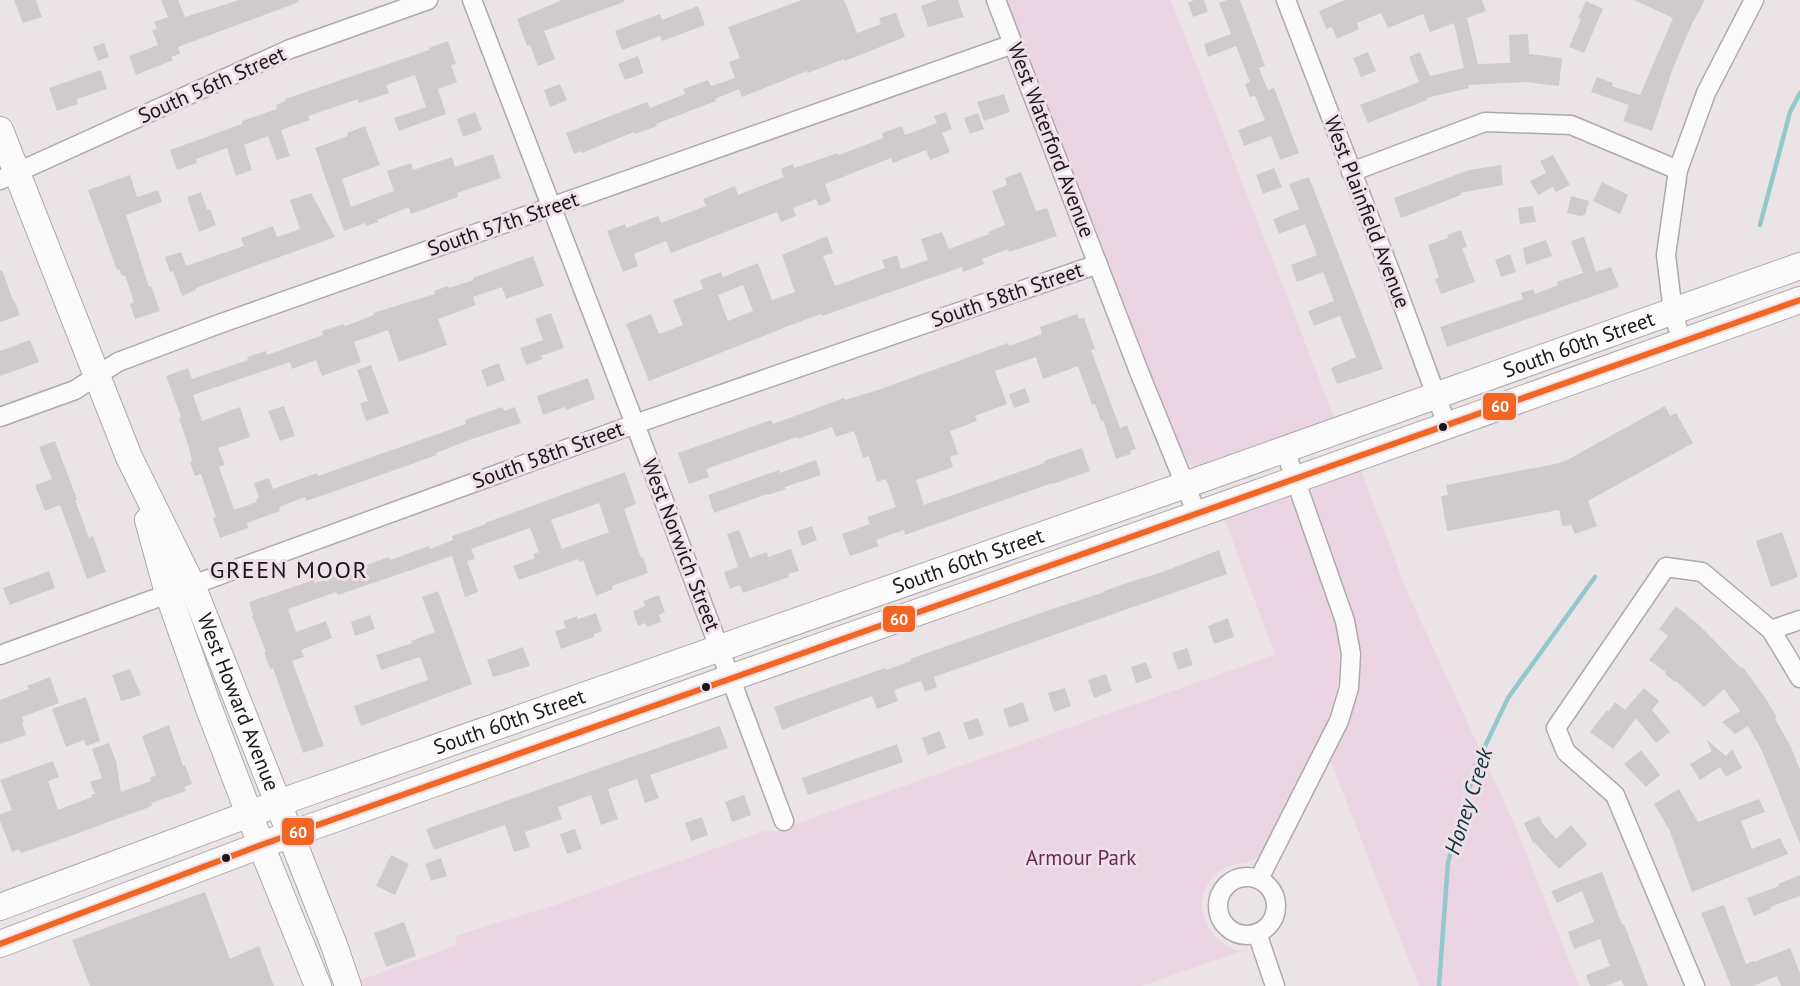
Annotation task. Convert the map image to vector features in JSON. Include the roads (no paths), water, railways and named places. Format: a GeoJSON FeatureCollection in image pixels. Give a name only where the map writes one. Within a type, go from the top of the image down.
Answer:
{"type":"FeatureCollection","features":[{"type":"Feature","properties":{"kind":"main road","name":"West Howard Avenue"},"geometry":{"type":"LineString","coordinates":[[0,130],[8,177],[97,375],[180,589],[278,803],[348,986]]}},
{"type":"Feature","properties":{"kind":"main road","name":"South 60th Street"},"geometry":{"type":"LineString","coordinates":[[0,907],[249,813],[1285,450],[1800,266]]}},
{"type":"Feature","properties":{"kind":"main road","name":"South 60th Street"},"geometry":{"type":"LineString","coordinates":[[0,944],[261,845],[1800,300]]}},
{"type":"Feature","properties":{"kind":"main road","name":"West Howard Avenue"},"geometry":{"type":"LineString","coordinates":[[180,589],[208,706],[318,986]]}},
{"type":"Feature","properties":{"kind":"main road"},"geometry":{"type":"LineString","coordinates":[[389,800],[388,787],[409,771],[446,757],[505,722]]}},
{"type":"Feature","properties":{"kind":"main road"},"geometry":{"type":"LineString","coordinates":[[42,891],[54,924]]}},
{"type":"Feature","properties":{"kind":"street","name":"South 56th Street"},"geometry":{"type":"LineString","coordinates":[[8,177],[290,49],[428,0]]}},
{"type":"Feature","properties":{"kind":"street","name":"West Norwich Street"},"geometry":{"type":"LineString","coordinates":[[472,0],[720,647],[784,821]]}},
{"type":"Feature","properties":{"kind":"street","name":"West Waterford Avenue"},"geometry":{"type":"LineString","coordinates":[[996,0],[1197,514]]}},
{"type":"Feature","properties":{"kind":"street","name":"West Plainfield Avenue"},"geometry":{"type":"LineString","coordinates":[[1286,0],[1448,425]]}},
{"type":"Feature","properties":{"kind":"street"},"geometry":{"type":"LineString","coordinates":[[1682,343],[1673,312],[1666,255],[1678,170],[1706,93],[1754,0]]}},
{"type":"Feature","properties":{"kind":"street","name":"South 57th Street"},"geometry":{"type":"LineString","coordinates":[[0,417],[75,390],[118,362],[174,341],[1013,44]]}},
{"type":"Feature","properties":{"kind":"street"},"geometry":{"type":"LineString","coordinates":[[1351,172],[1485,122],[1571,125],[1678,170]]}},
{"type":"Feature","properties":{"kind":"street","name":"South 58th Street"},"geometry":{"type":"LineString","coordinates":[[0,655],[635,424],[1098,264]]}},
{"type":"Feature","properties":{"kind":"street"},"geometry":{"type":"LineString","coordinates":[[1259,879],[1339,721],[1348,688],[1351,654],[1345,621],[1285,450]]}},
{"type":"Feature","properties":{"kind":"street"},"geometry":{"type":"LineString","coordinates":[[1695,986],[1615,795],[1566,752],[1556,728],[1666,567],[1702,572],[1771,630],[1800,678]]}},
{"type":"Feature","properties":{"kind":"street"},"geometry":{"type":"LineString","coordinates":[[1771,630],[1800,620]]}},
{"type":"Feature","properties":{"kind":"street"},"geometry":{"type":"LineString","coordinates":[[1249,876],[1259,879],[1274,893],[1275,915],[1270,925],[1262,931],[1241,935],[1229,929],[1222,921],[1218,904],[1221,892],[1236,878],[1249,876]]}},
{"type":"Feature","properties":{"kind":"street"},"geometry":{"type":"LineString","coordinates":[[1257,933],[1275,986]]}},
{"type":"Feature","properties":{"kind":"waterway","name":"Honey Creek"},"geometry":{"type":"LineString","coordinates":[[1760,225],[1790,112],[1800,93]]}},
{"type":"Feature","properties":{"kind":"waterway","name":"Honey Creek"},"geometry":{"type":"LineString","coordinates":[[1439,986],[1448,862],[1476,765],[1508,698],[1595,577]]}},
{"type":"Feature","properties":{"kind":"district","name":"GREEN MOOR"},"geometry":{"type":"Point","coordinates":[289,570]}},
{"type":"Feature","properties":{"kind":"park label","name":"Armour Park"},"geometry":{"type":"Point","coordinates":[1081,858]}}]}
